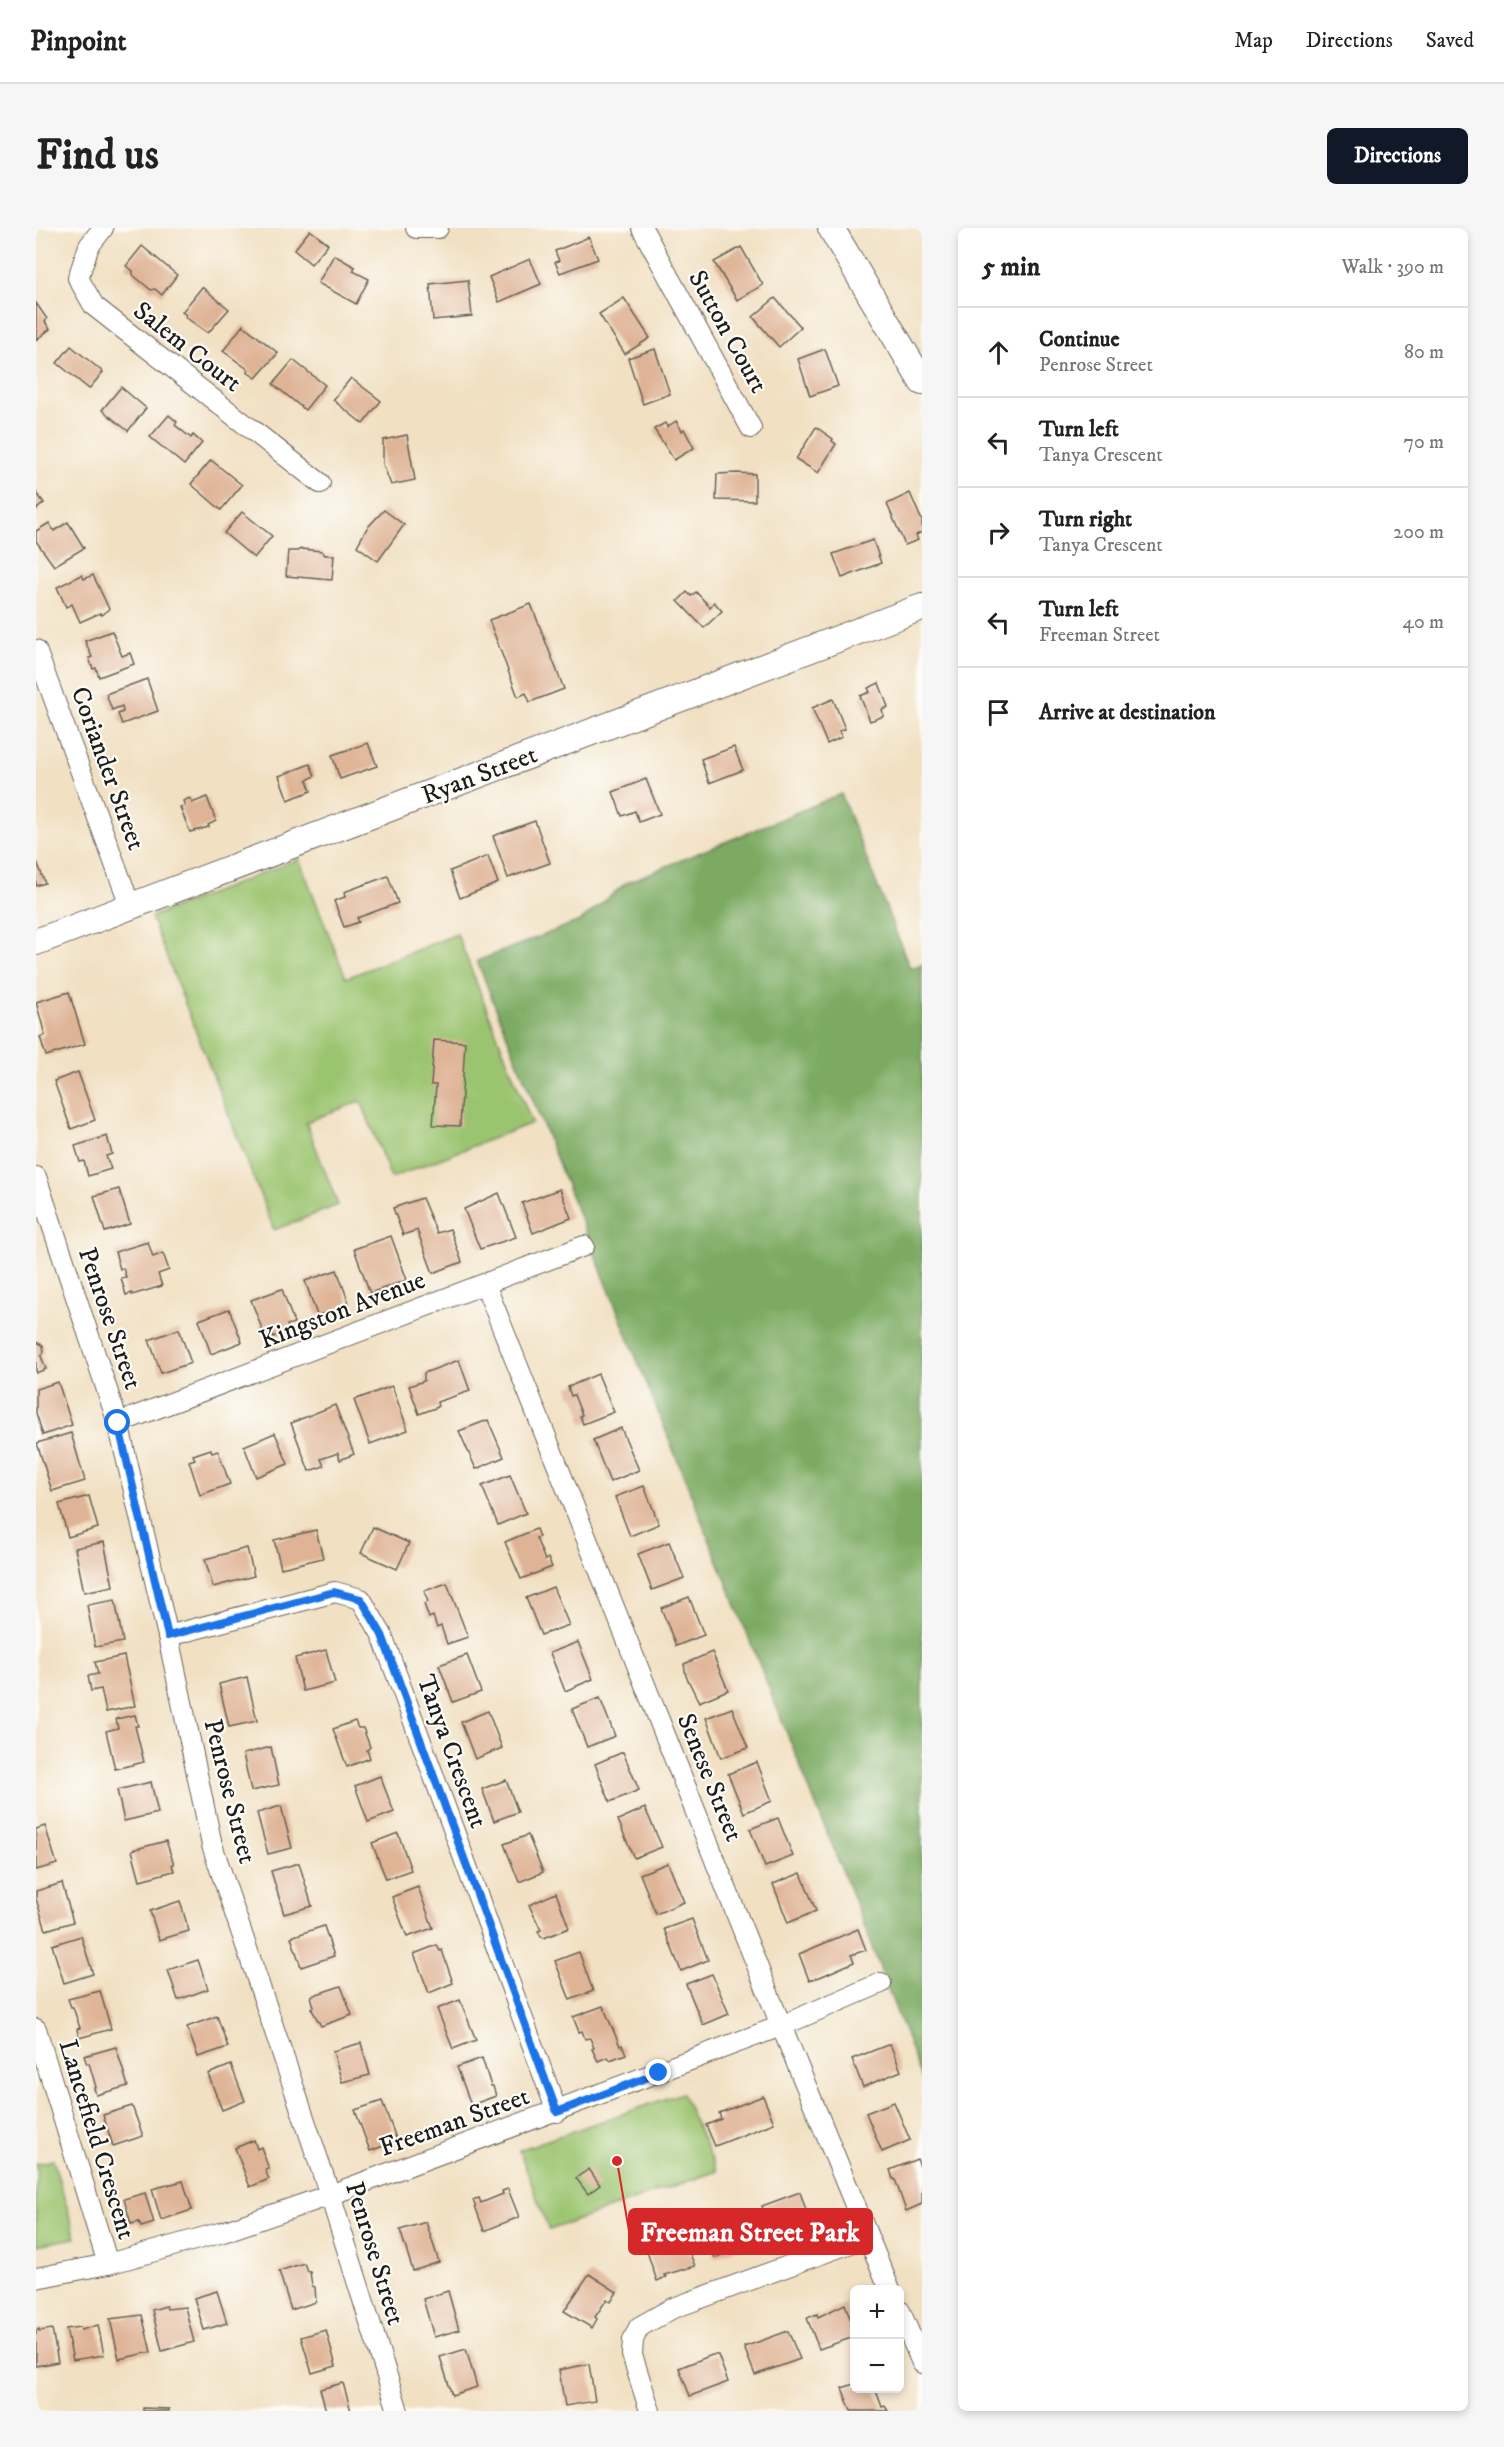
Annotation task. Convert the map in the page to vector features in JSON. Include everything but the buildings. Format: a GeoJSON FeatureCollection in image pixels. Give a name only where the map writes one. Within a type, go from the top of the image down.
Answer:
{"type":"FeatureCollection","features":[{"type":"Feature","properties":{"kind":"street","name":"Salem Court"},"geometry":{"type":"LineString","coordinates":[[104,228],[89,246],[78,278],[94,306],[320,483]]}},
{"type":"Feature","properties":{"kind":"street"},"geometry":{"type":"LineString","coordinates":[[416,228],[438,228]]}},
{"type":"Feature","properties":{"kind":"street","name":"Sutton Court"},"geometry":{"type":"LineString","coordinates":[[642,228],[751,428]]}},
{"type":"Feature","properties":{"kind":"street"},"geometry":{"type":"LineString","coordinates":[[831,228],[922,382]]}},
{"type":"Feature","properties":{"kind":"street","name":"Ryan Street"},"geometry":{"type":"LineString","coordinates":[[36,942],[922,607]]}},
{"type":"Feature","properties":{"kind":"street","name":"Coriander Street"},"geometry":{"type":"LineString","coordinates":[[36,650],[130,905]]}},
{"type":"Feature","properties":{"kind":"street","name":"Penrose Street"},"geometry":{"type":"LineString","coordinates":[[36,1177],[118,1423],[168,1636],[212,1845],[330,2195],[398,2411]]}},
{"type":"Feature","properties":{"kind":"street","name":"Kingston Avenue"},"geometry":{"type":"LineString","coordinates":[[118,1423],[584,1246]]}},
{"type":"Feature","properties":{"kind":"street","name":"Senese Street"},"geometry":{"type":"LineString","coordinates":[[485,1284],[781,2026],[888,2285]]}},
{"type":"Feature","properties":{"kind":"street","name":"Tanya Crescent"},"geometry":{"type":"LineString","coordinates":[[168,1636],[334,1592],[361,1599],[382,1635],[557,2112]]}},
{"type":"Feature","properties":{"kind":"street","name":"Freeman Street"},"geometry":{"type":"LineString","coordinates":[[36,2278],[108,2264],[223,2232],[330,2195],[557,2112],[781,2026],[881,1983]]}},
{"type":"Feature","properties":{"kind":"street","name":"Lancefield Crescent"},"geometry":{"type":"LineString","coordinates":[[36,2029],[108,2264]]}},
{"type":"Feature","properties":{"kind":"street"},"geometry":{"type":"LineString","coordinates":[[650,2411],[632,2355],[633,2340],[639,2327],[671,2309],[867,2237]]}},
{"type":"Feature","properties":{"kind":"street"},"geometry":{"type":"LineString","coordinates":[[904,2320],[922,2363]]}},
{"type":"Feature","properties":{"kind":"green space"},"geometry":{"type":"Polygon","coordinates":[[[841,794],[910,968],[922,964],[922,2079],[858,1910],[477,961],[582,920],[626,883],[841,794]]]}},
{"type":"Feature","properties":{"kind":"green space"},"geometry":{"type":"Polygon","coordinates":[[[299,859],[346,978],[457,934],[532,1123],[391,1178],[361,1101],[306,1122],[338,1205],[274,1230],[151,917],[299,859]]]}},
{"type":"Feature","properties":{"kind":"green space"},"geometry":{"type":"Polygon","coordinates":[[[682,2093],[717,2171],[549,2230],[519,2150],[682,2093]]]}},
{"type":"Feature","properties":{"kind":"green space"},"geometry":{"type":"Polygon","coordinates":[[[53,2160],[76,2238],[36,2245],[36,2164],[53,2160]]]}},
{"type":"Feature","properties":{"kind":"place","name":"Freeman Street Park"},"geometry":{"type":"Point","coordinates":[617,2161]}},
{"type":"Feature","properties":{"kind":"route"},"geometry":{"type":"LineString","coordinates":[[118,1423],[168,1636],[334,1592],[361,1599],[382,1635],[557,2112],[659,2073]]}}]}
